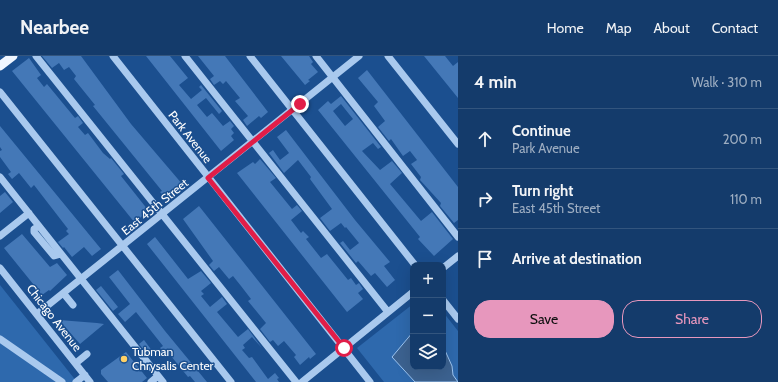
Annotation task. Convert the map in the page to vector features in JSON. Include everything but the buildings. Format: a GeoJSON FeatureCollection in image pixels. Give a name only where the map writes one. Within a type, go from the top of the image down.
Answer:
{"type":"FeatureCollection","features":[{"type":"Feature","properties":{"kind":"main road"},"geometry":{"type":"LineString","coordinates":[[0,66],[12,56]]}},
{"type":"Feature","properties":{"kind":"street"},"geometry":{"type":"LineString","coordinates":[[36,56],[296,382]]}},
{"type":"Feature","properties":{"kind":"street","name":"Park Avenue"},"geometry":{"type":"LineString","coordinates":[[113,56],[370,382]]}},
{"type":"Feature","properties":{"kind":"street"},"geometry":{"type":"LineString","coordinates":[[185,56],[252,143],[388,312]]}},
{"type":"Feature","properties":{"kind":"street"},"geometry":{"type":"LineString","coordinates":[[250,56],[413,262]]}},
{"type":"Feature","properties":{"kind":"street"},"geometry":{"type":"LineString","coordinates":[[316,56],[458,237]]}},
{"type":"Feature","properties":{"kind":"street","name":"East 45th Street"},"geometry":{"type":"LineString","coordinates":[[37,314],[82,280],[359,56]]}},
{"type":"Feature","properties":{"kind":"street"},"geometry":{"type":"LineString","coordinates":[[388,56],[458,144]]}},
{"type":"Feature","properties":{"kind":"street"},"geometry":{"type":"LineString","coordinates":[[0,92],[231,382]]}},
{"type":"Feature","properties":{"kind":"street"},"geometry":{"type":"LineString","coordinates":[[0,177],[160,379],[151,382]]}},
{"type":"Feature","properties":{"kind":"street"},"geometry":{"type":"LineString","coordinates":[[0,236],[29,213]]}},
{"type":"Feature","properties":{"kind":"street"},"geometry":{"type":"LineString","coordinates":[[446,266],[458,256]]}},
{"type":"Feature","properties":{"kind":"street","name":"Chicago Avenue"},"geometry":{"type":"LineString","coordinates":[[0,268],[90,382]]}},
{"type":"Feature","properties":{"kind":"street"},"geometry":{"type":"LineString","coordinates":[[64,294],[73,305]]}},
{"type":"Feature","properties":{"kind":"street"},"geometry":{"type":"LineString","coordinates":[[302,382],[410,294]]}},
{"type":"Feature","properties":{"kind":"street"},"geometry":{"type":"LineString","coordinates":[[446,304],[458,319]]}},
{"type":"Feature","properties":{"kind":"street"},"geometry":{"type":"LineString","coordinates":[[0,339],[62,382]]}},
{"type":"Feature","properties":{"kind":"street"},"geometry":{"type":"LineString","coordinates":[[76,363],[87,354]]}},
{"type":"Feature","properties":{"kind":"street"},"geometry":{"type":"LineString","coordinates":[[76,382],[85,375]]}},
{"type":"Feature","properties":{"kind":"shaded area"},"geometry":{"type":"Polygon","coordinates":[[[0,285],[77,382],[0,382],[0,285]]]}},
{"type":"Feature","properties":{"kind":"shaded area"},"geometry":{"type":"Polygon","coordinates":[[[410,306],[410,370],[446,370],[446,316],[458,331],[458,382],[384,382],[357,348],[410,306]]]}},
{"type":"Feature","properties":{"kind":"shaded area"},"geometry":{"type":"Polygon","coordinates":[[[410,336],[410,370],[446,370],[446,353],[452,366],[453,375],[458,382],[415,382],[392,357],[410,336]]]}},
{"type":"Feature","properties":{"kind":"place","name":"Tubman Chrysalis Center"},"geometry":{"type":"Point","coordinates":[124,359]}},
{"type":"Feature","properties":{"kind":"route"},"geometry":{"type":"LineString","coordinates":[[300,104],[208,178],[344,348]]}}]}
